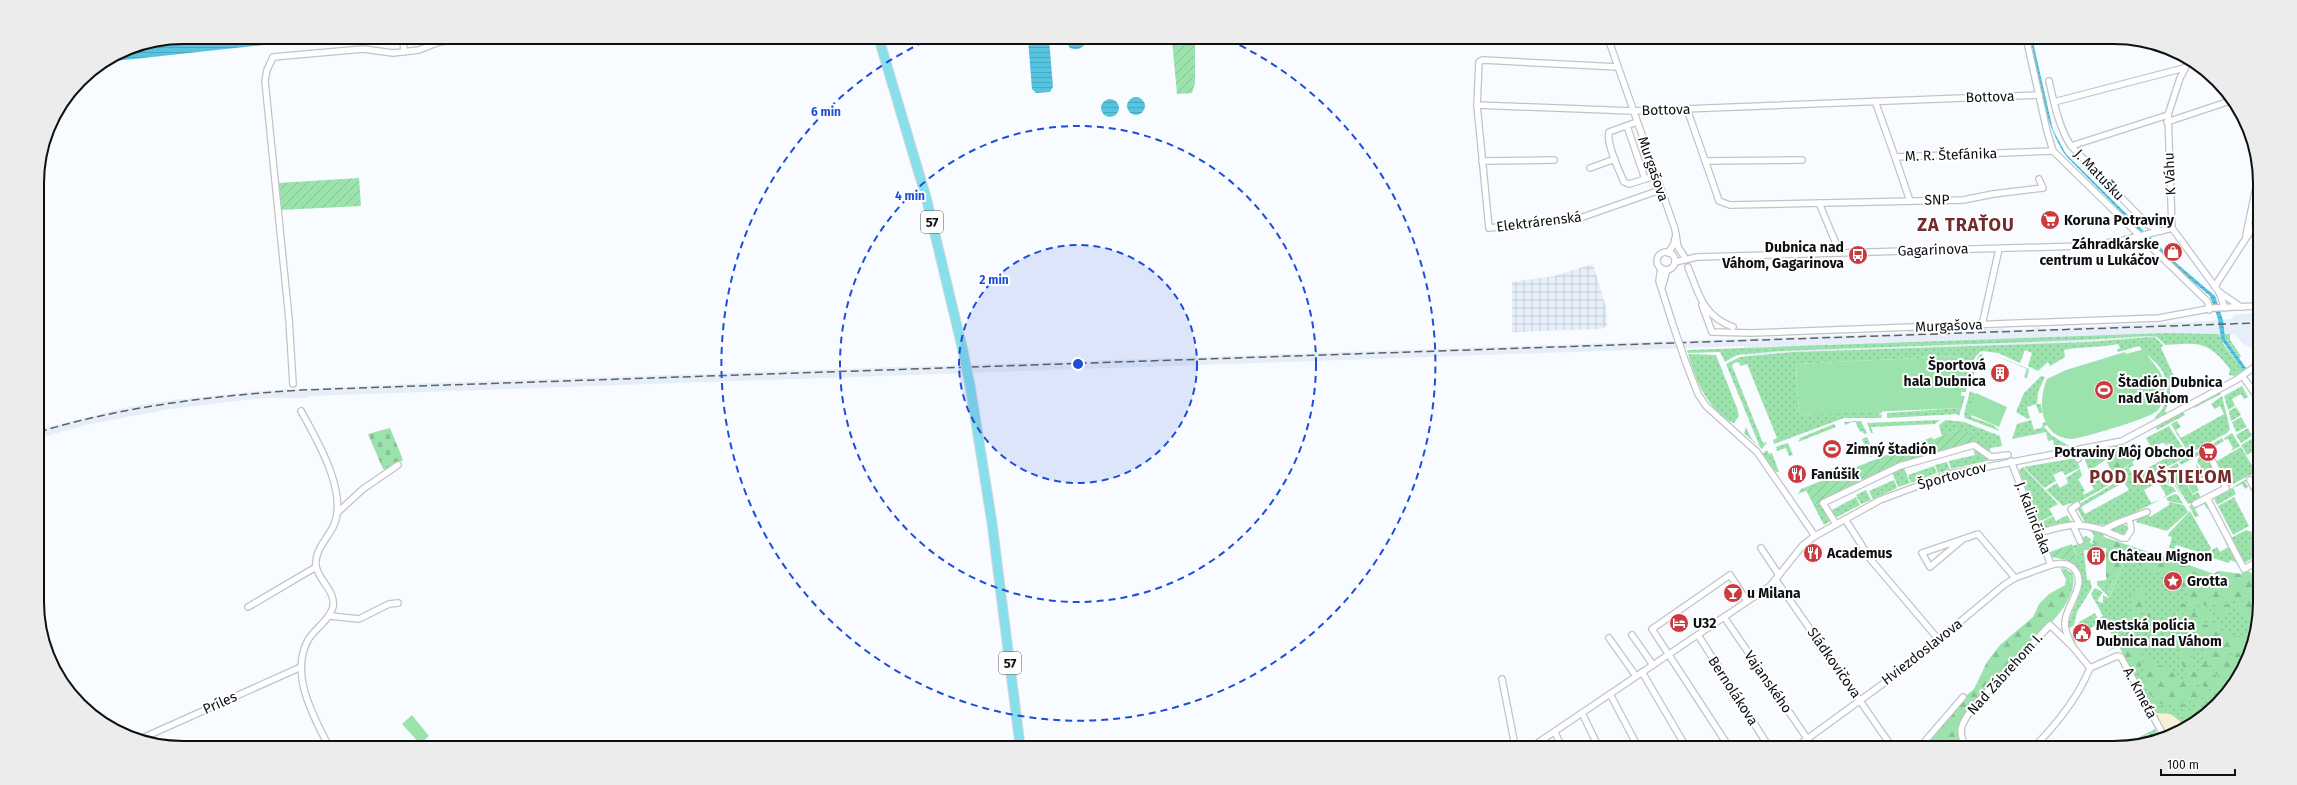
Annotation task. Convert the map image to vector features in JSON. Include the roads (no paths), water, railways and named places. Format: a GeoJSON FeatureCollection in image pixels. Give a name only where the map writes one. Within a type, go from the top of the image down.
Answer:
{"type":"FeatureCollection","features":[{"type":"Feature","properties":{"kind":"main road","name":"57"},"geometry":{"type":"LineString","coordinates":[[880,44],[924,190],[970,385],[993,530],[1019,741]]}},
{"type":"Feature","properties":{"kind":"street"},"geometry":{"type":"LineString","coordinates":[[403,44],[404,52]]}},
{"type":"Feature","properties":{"kind":"street"},"geometry":{"type":"LineString","coordinates":[[294,384],[265,81],[267,70],[273,57],[359,49],[391,53],[404,52],[419,50],[434,44]]}},
{"type":"Feature","properties":{"kind":"street","name":"Murgašova"},"geometry":{"type":"LineString","coordinates":[[1611,44],[1660,190],[1675,229],[1678,247],[1684,256]]}},
{"type":"Feature","properties":{"kind":"street"},"geometry":{"type":"LineString","coordinates":[[2027,44],[2053,151],[2140,236]]}},
{"type":"Feature","properties":{"kind":"street"},"geometry":{"type":"LineString","coordinates":[[1477,105],[1477,65],[1482,60],[1618,66]]}},
{"type":"Feature","properties":{"kind":"street","name":"K Váhu"},"geometry":{"type":"LineString","coordinates":[[2172,228],[2167,122],[2168,115],[2186,65]]}},
{"type":"Feature","properties":{"kind":"street"},"geometry":{"type":"LineString","coordinates":[[2054,102],[2184,68]]}},
{"type":"Feature","properties":{"kind":"street","name":"J. Matušku"},"geometry":{"type":"LineString","coordinates":[[2049,81],[2054,102],[2066,138],[2148,225],[2161,232]]}},
{"type":"Feature","properties":{"kind":"street","name":"Bottova"},"geometry":{"type":"LineString","coordinates":[[1477,105],[1633,111],[2039,95]]}},
{"type":"Feature","properties":{"kind":"street"},"geometry":{"type":"LineString","coordinates":[[1875,101],[1895,157]]}},
{"type":"Feature","properties":{"kind":"street"},"geometry":{"type":"LineString","coordinates":[[2167,122],[2226,102]]}},
{"type":"Feature","properties":{"kind":"street","name":"Elektrárenská"},"geometry":{"type":"LineString","coordinates":[[1477,105],[1489,228],[1580,218],[1660,190]]}},
{"type":"Feature","properties":{"kind":"street","name":"SNP"},"geometry":{"type":"LineString","coordinates":[[1687,109],[1716,195],[1724,203],[1963,200],[1993,194],[2033,191],[2043,188],[2040,179]]}},
{"type":"Feature","properties":{"kind":"street","name":"J. Matušku"},"geometry":{"type":"LineString","coordinates":[[2072,146],[2168,115]]}},
{"type":"Feature","properties":{"kind":"street"},"geometry":{"type":"LineString","coordinates":[[1637,122],[1609,132],[1608,136],[1615,159],[1624,182],[1629,184],[1656,176]]}},
{"type":"Feature","properties":{"kind":"street"},"geometry":{"type":"LineString","coordinates":[[1627,126],[1645,179]]}},
{"type":"Feature","properties":{"kind":"street","name":"M. R. Štefánika"},"geometry":{"type":"LineString","coordinates":[[1910,201],[1895,157],[2053,151]]}},
{"type":"Feature","properties":{"kind":"street"},"geometry":{"type":"LineString","coordinates":[[1590,168],[1615,159]]}},
{"type":"Feature","properties":{"kind":"street"},"geometry":{"type":"LineString","coordinates":[[1482,161],[1554,160]]}},
{"type":"Feature","properties":{"kind":"street"},"geometry":{"type":"LineString","coordinates":[[1705,161],[1802,160]]}},
{"type":"Feature","properties":{"kind":"street"},"geometry":{"type":"LineString","coordinates":[[2244,239],[2253,200]]}},
{"type":"Feature","properties":{"kind":"street"},"geometry":{"type":"LineString","coordinates":[[1819,203],[1840,253]]}},
{"type":"Feature","properties":{"kind":"street"},"geometry":{"type":"LineString","coordinates":[[2215,286],[2253,227]]}},
{"type":"Feature","properties":{"kind":"street"},"geometry":{"type":"LineString","coordinates":[[2172,228],[2215,286],[2223,308]]}},
{"type":"Feature","properties":{"kind":"street","name":"Gagarinova"},"geometry":{"type":"LineString","coordinates":[[1674,259],[1693,257],[2082,246],[2161,232],[2172,228]]}},
{"type":"Feature","properties":{"kind":"street"},"geometry":{"type":"LineString","coordinates":[[1664,269],[1658,259],[1661,255],[1668,253],[1674,244],[1675,229]]}},
{"type":"Feature","properties":{"kind":"street"},"geometry":{"type":"LineString","coordinates":[[2146,242],[2208,302],[2211,309]]}},
{"type":"Feature","properties":{"kind":"street"},"geometry":{"type":"LineString","coordinates":[[1664,269],[1671,269],[1678,247]]}},
{"type":"Feature","properties":{"kind":"street"},"geometry":{"type":"LineString","coordinates":[[1982,325],[1999,248]]}},
{"type":"Feature","properties":{"kind":"street"},"geometry":{"type":"LineString","coordinates":[[1668,253],[1674,259]]}},
{"type":"Feature","properties":{"kind":"street","name":"Gagarinova"},"geometry":{"type":"LineString","coordinates":[[1674,259],[1684,256],[1693,257]]}},
{"type":"Feature","properties":{"kind":"street","name":"Murgašova"},"geometry":{"type":"LineString","coordinates":[[1688,267],[1712,332],[1751,333],[2158,318],[2211,309],[2253,306]]}},
{"type":"Feature","properties":{"kind":"street"},"geometry":{"type":"LineString","coordinates":[[1664,269],[1659,281],[1661,289],[1686,364],[1698,394],[1706,406],[1757,452],[1815,536]]}},
{"type":"Feature","properties":{"kind":"street"},"geometry":{"type":"LineString","coordinates":[[2218,292],[2241,306]]}},
{"type":"Feature","properties":{"kind":"street","name":"Murgašova"},"geometry":{"type":"LineString","coordinates":[[1702,305],[1712,316],[1733,327]]}},
{"type":"Feature","properties":{"kind":"street"},"geometry":{"type":"LineString","coordinates":[[2078,459],[2076,451],[2140,437],[2249,372],[2253,385]]}},
{"type":"Feature","properties":{"kind":"street"},"geometry":{"type":"LineString","coordinates":[[301,412],[319,444],[332,478],[337,513],[333,526],[318,552],[316,566],[332,597],[333,605],[330,616],[314,631],[307,642],[301,667],[302,679],[308,701],[326,741]]}},
{"type":"Feature","properties":{"kind":"street","name":"Športovcov"},"geometry":{"type":"LineString","coordinates":[[1836,524],[1823,503],[1900,466],[1974,445],[1991,457],[2008,455]]}},
{"type":"Feature","properties":{"kind":"street","name":"Športovcov"},"geometry":{"type":"LineString","coordinates":[[1541,741],[1747,601],[1777,577],[1803,545],[1815,536],[1880,500],[1914,486],[1950,474],[2011,461],[2076,451]]}},
{"type":"Feature","properties":{"kind":"street","name":"J. Kalinčiaka"},"geometry":{"type":"LineString","coordinates":[[2011,461],[2051,565],[2061,563],[2069,565],[2077,573],[2079,578],[2079,584],[2065,622],[2066,631],[2072,646]]}},
{"type":"Feature","properties":{"kind":"street"},"geometry":{"type":"LineString","coordinates":[[2195,504],[2226,488],[2213,462]]}},
{"type":"Feature","properties":{"kind":"street"},"geometry":{"type":"LineString","coordinates":[[337,513],[363,489],[398,465]]}},
{"type":"Feature","properties":{"kind":"street"},"geometry":{"type":"LineString","coordinates":[[2250,480],[2253,486]]}},
{"type":"Feature","properties":{"kind":"street"},"geometry":{"type":"LineString","coordinates":[[2207,498],[2244,569],[2253,564]]}},
{"type":"Feature","properties":{"kind":"street"},"geometry":{"type":"LineString","coordinates":[[2077,505],[2071,509],[2080,525]]}},
{"type":"Feature","properties":{"kind":"street"},"geometry":{"type":"LineString","coordinates":[[2103,530],[2147,512]]}},
{"type":"Feature","properties":{"kind":"street"},"geometry":{"type":"LineString","coordinates":[[1845,519],[1871,560],[1939,640]]}},
{"type":"Feature","properties":{"kind":"street"},"geometry":{"type":"LineString","coordinates":[[2038,533],[2060,526],[2080,525],[2103,530],[2122,538],[2126,538],[2131,530],[2130,523]]}},
{"type":"Feature","properties":{"kind":"street"},"geometry":{"type":"LineString","coordinates":[[2073,525],[2080,541]]}},
{"type":"Feature","properties":{"kind":"street"},"geometry":{"type":"LineString","coordinates":[[1962,540],[1930,567],[1922,553],[1978,534],[2015,578]]}},
{"type":"Feature","properties":{"kind":"street","name":"Sládkovičova"},"geometry":{"type":"LineString","coordinates":[[1760,548],[1777,577],[1888,741]]}},
{"type":"Feature","properties":{"kind":"street","name":"Hviezdoslavova"},"geometry":{"type":"LineString","coordinates":[[1804,741],[1939,640],[2015,578],[2051,565]]}},
{"type":"Feature","properties":{"kind":"street"},"geometry":{"type":"LineString","coordinates":[[248,607],[316,566]]}},
{"type":"Feature","properties":{"kind":"street"},"geometry":{"type":"LineString","coordinates":[[1725,741],[1652,629],[1730,575],[1747,601]]}},
{"type":"Feature","properties":{"kind":"street"},"geometry":{"type":"LineString","coordinates":[[330,616],[359,619],[389,604],[398,603]]}},
{"type":"Feature","properties":{"kind":"street","name":"Vajanského"},"geometry":{"type":"LineString","coordinates":[[1724,617],[1810,741]]}},
{"type":"Feature","properties":{"kind":"street","name":"Nad Zábrehom I."},"geometry":{"type":"LineString","coordinates":[[1962,741],[1960,730],[1974,706],[2050,625],[2072,646]]}},
{"type":"Feature","properties":{"kind":"street"},"geometry":{"type":"LineString","coordinates":[[1632,635],[1653,665]]}},
{"type":"Feature","properties":{"kind":"street","name":"Bernolákova"},"geometry":{"type":"LineString","coordinates":[[1698,635],[1765,741]]}},
{"type":"Feature","properties":{"kind":"street"},"geometry":{"type":"LineString","coordinates":[[1609,638],[1636,676]]}},
{"type":"Feature","properties":{"kind":"street"},"geometry":{"type":"LineString","coordinates":[[2040,741],[2066,708],[2085,680],[2090,668],[2072,646]]}},
{"type":"Feature","properties":{"kind":"street","name":"A. Kmeťa"},"geometry":{"type":"LineString","coordinates":[[2090,668],[2117,656],[2121,657],[2161,732]]}},
{"type":"Feature","properties":{"kind":"street","name":"Príles"},"geometry":{"type":"LineString","coordinates":[[147,736],[301,667]]}},
{"type":"Feature","properties":{"kind":"street"},"geometry":{"type":"LineString","coordinates":[[1642,672],[1682,741]]}},
{"type":"Feature","properties":{"kind":"street"},"geometry":{"type":"LineString","coordinates":[[1502,679],[1514,741]]}},
{"type":"Feature","properties":{"kind":"street"},"geometry":{"type":"LineString","coordinates":[[1610,694],[1635,741]]}},
{"type":"Feature","properties":{"kind":"street"},"geometry":{"type":"LineString","coordinates":[[1925,741],[1963,697]]}},
{"type":"Feature","properties":{"kind":"street"},"geometry":{"type":"LineString","coordinates":[[1582,713],[1596,741]]}},
{"type":"Feature","properties":{"kind":"street"},"geometry":{"type":"LineString","coordinates":[[1555,732],[1559,741]]}},
{"type":"Feature","properties":{"kind":"water"},"geometry":{"type":"Polygon","coordinates":[[[174,44],[277,44],[118,61],[139,51],[174,44]]]}},
{"type":"Feature","properties":{"kind":"water"},"geometry":{"type":"Polygon","coordinates":[[[1028,44],[1049,44],[1053,87],[1050,92],[1036,93],[1032,89],[1028,44]]]}},
{"type":"Feature","properties":{"kind":"water"},"geometry":{"type":"Polygon","coordinates":[[[1067,44],[1085,44],[1078,49],[1070,48],[1067,44]]]}},
{"type":"Feature","properties":{"kind":"water"},"geometry":{"type":"Polygon","coordinates":[[[2031,44],[2033,44],[2053,130],[2066,154],[2175,262],[2215,296],[2223,320],[2225,338],[2246,368],[2243,370],[2221,339],[2218,319],[2210,296],[2175,267],[2066,156],[2052,130],[2040,86],[2031,44]]]}},
{"type":"Feature","properties":{"kind":"water"},"geometry":{"type":"Polygon","coordinates":[[[1132,97],[1140,97],[1145,102],[1143,113],[1140,115],[1132,115],[1127,110],[1127,102],[1132,97]]]}},
{"type":"Feature","properties":{"kind":"water"},"geometry":{"type":"Polygon","coordinates":[[[1106,99],[1114,99],[1119,104],[1117,115],[1114,117],[1106,117],[1101,112],[1101,104],[1106,99]]]}},
{"type":"Feature","properties":{"kind":"railway"},"geometry":{"type":"LineString","coordinates":[[44,431],[103,415],[136,409],[234,395],[301,390],[2253,323]]}},
{"type":"Feature","properties":{"kind":"place","name":"Koruna Potraviny"},"geometry":{"type":"Point","coordinates":[2050,220]}},
{"type":"Feature","properties":{"kind":"place","name":"Záhradkárske centrum u Lukáčov"},"geometry":{"type":"Point","coordinates":[2173,252]}},
{"type":"Feature","properties":{"kind":"place","name":"Dubnica nad Váhom, Gagarinova"},"geometry":{"type":"Point","coordinates":[1858,255]}},
{"type":"Feature","properties":{"kind":"place","name":"Športová hala Dubnica"},"geometry":{"type":"Point","coordinates":[2000,373]}},
{"type":"Feature","properties":{"kind":"place","name":"Štadión Dubnica nad Váhom"},"geometry":{"type":"Point","coordinates":[2104,390]}},
{"type":"Feature","properties":{"kind":"place","name":"Zimný štadión"},"geometry":{"type":"Point","coordinates":[1832,449]}},
{"type":"Feature","properties":{"kind":"place","name":"Potraviny Môj Obchod"},"geometry":{"type":"Point","coordinates":[2208,452]}},
{"type":"Feature","properties":{"kind":"place","name":"Fanúšik"},"geometry":{"type":"Point","coordinates":[1797,474]}},
{"type":"Feature","properties":{"kind":"place","name":"Academus"},"geometry":{"type":"Point","coordinates":[1813,553]}},
{"type":"Feature","properties":{"kind":"place","name":"Château Mignon"},"geometry":{"type":"Point","coordinates":[2096,556]}},
{"type":"Feature","properties":{"kind":"place","name":"Grotta"},"geometry":{"type":"Point","coordinates":[2173,581]}},
{"type":"Feature","properties":{"kind":"place","name":"u Milana"},"geometry":{"type":"Point","coordinates":[1733,593]}},
{"type":"Feature","properties":{"kind":"place","name":"U32"},"geometry":{"type":"Point","coordinates":[1679,623]}},
{"type":"Feature","properties":{"kind":"place","name":"Mestská polícia Dubnica nad Váhom"},"geometry":{"type":"Point","coordinates":[2082,633]}},
{"type":"Feature","properties":{"kind":"district","name":"ZA TRAŤOU"},"geometry":{"type":"Point","coordinates":[1966,225]}},
{"type":"Feature","properties":{"kind":"district","name":"POD KAŠTIEĽOM"},"geometry":{"type":"Point","coordinates":[2161,477]}}]}
